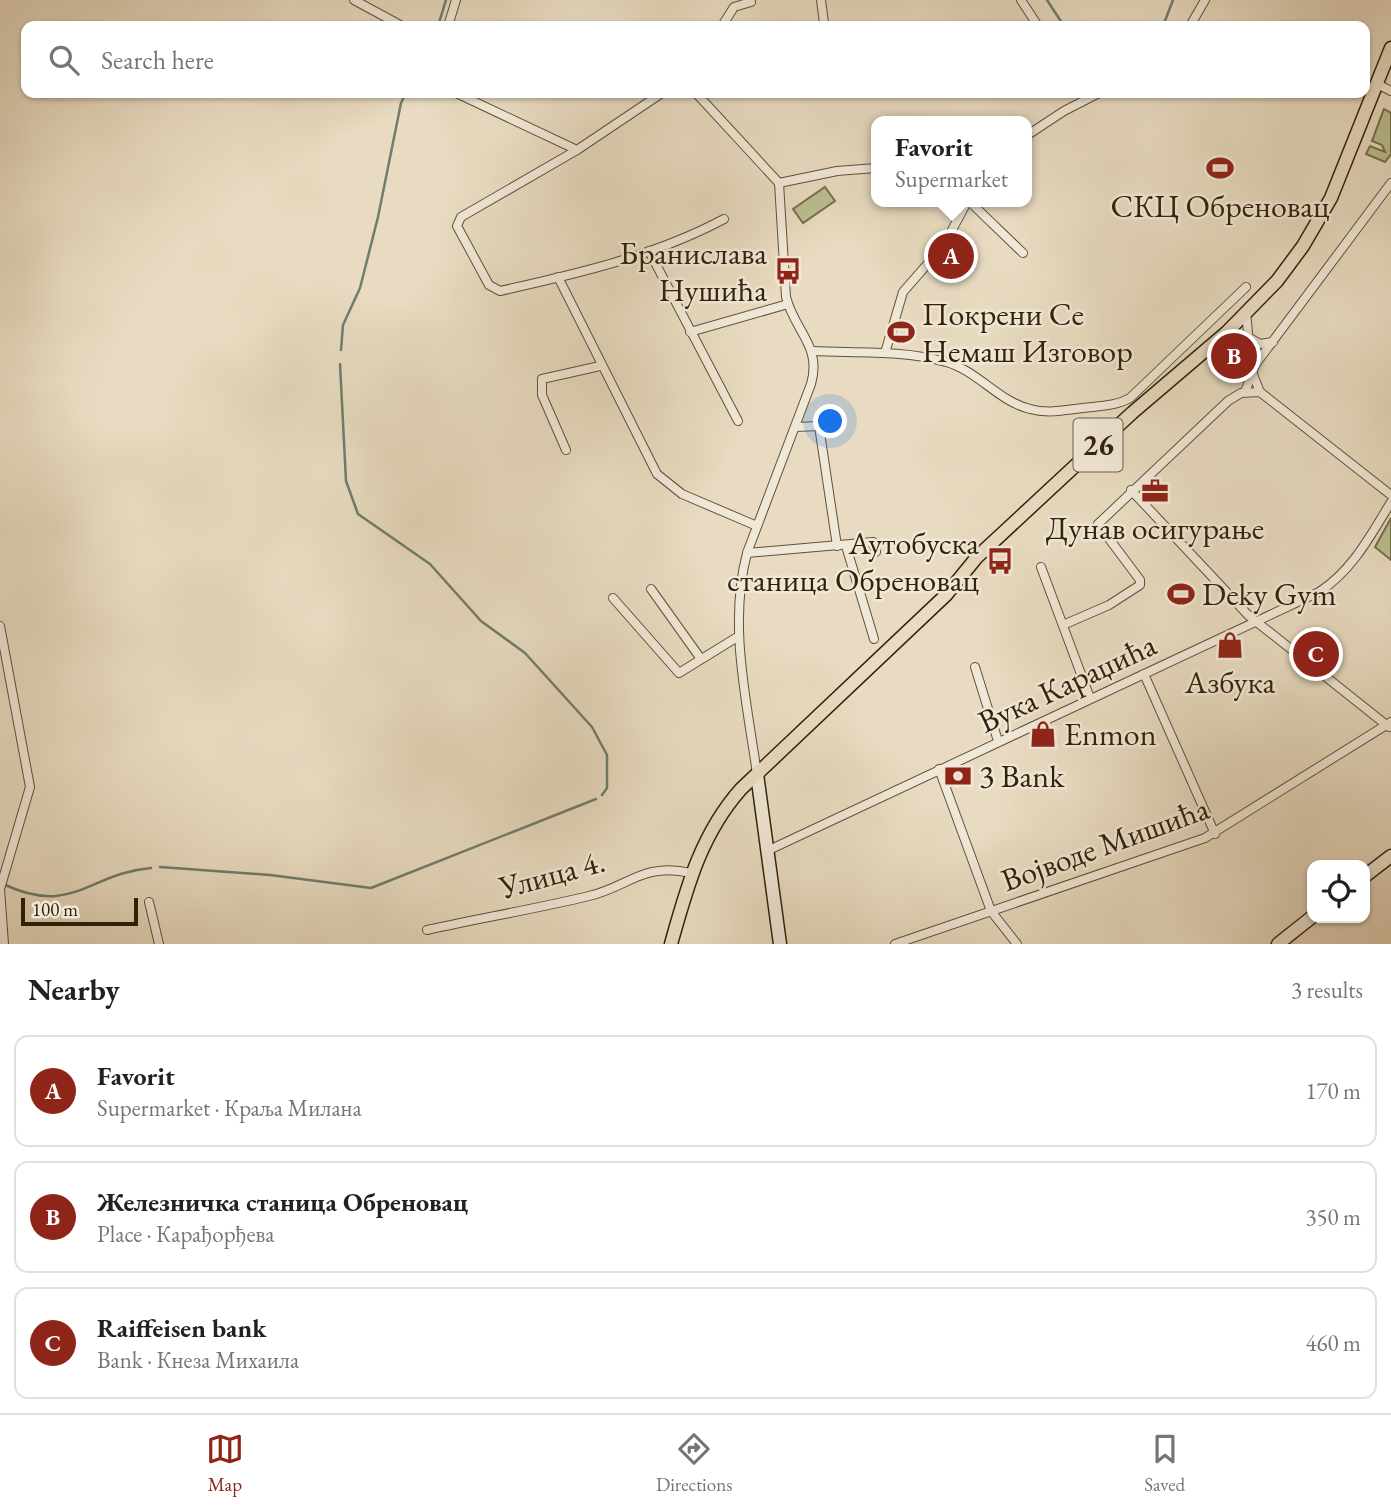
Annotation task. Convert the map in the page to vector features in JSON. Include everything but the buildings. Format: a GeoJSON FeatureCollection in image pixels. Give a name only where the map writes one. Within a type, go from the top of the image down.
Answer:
{"type":"FeatureCollection","features":[{"type":"Feature","properties":{"kind":"main road","name":"26"},"geometry":{"type":"LineString","coordinates":[[1370,96],[1391,48]]}},
{"type":"Feature","properties":{"kind":"main road","name":"26"},"geometry":{"type":"LineString","coordinates":[[671,944],[691,873],[719,816],[757,774],[946,595],[987,548],[1132,414],[1227,332],[1277,281],[1303,246],[1331,198],[1369,98]]}},
{"type":"Feature","properties":{"kind":"street"},"geometry":{"type":"LineString","coordinates":[[450,21],[456,0]]}},
{"type":"Feature","properties":{"kind":"street"},"geometry":{"type":"LineString","coordinates":[[821,0],[824,21]]}},
{"type":"Feature","properties":{"kind":"street"},"geometry":{"type":"LineString","coordinates":[[1021,0],[1035,21]]}},
{"type":"Feature","properties":{"kind":"street"},"geometry":{"type":"LineString","coordinates":[[1192,21],[1205,0]]}},
{"type":"Feature","properties":{"kind":"street"},"geometry":{"type":"LineString","coordinates":[[358,1],[393,21]]}},
{"type":"Feature","properties":{"kind":"street"},"geometry":{"type":"LineString","coordinates":[[725,21],[734,7],[751,2]]}},
{"type":"Feature","properties":{"kind":"street"},"geometry":{"type":"LineString","coordinates":[[1375,83],[1391,91]]}},
{"type":"Feature","properties":{"kind":"street"},"geometry":{"type":"LineString","coordinates":[[467,98],[577,150]]}},
{"type":"Feature","properties":{"kind":"street"},"geometry":{"type":"LineString","coordinates":[[655,98],[577,150],[461,217],[457,226],[493,289],[500,291],[558,277],[649,251],[688,238],[724,219]]}},
{"type":"Feature","properties":{"kind":"street"},"geometry":{"type":"LineString","coordinates":[[701,98],[779,183],[788,304],[813,351],[814,372],[796,427],[747,553],[738,592],[740,636],[780,944]]}},
{"type":"Feature","properties":{"kind":"street"},"geometry":{"type":"LineString","coordinates":[[1032,132],[1091,98]]}},
{"type":"Feature","properties":{"kind":"street"},"geometry":{"type":"LineString","coordinates":[[779,183],[836,171],[871,168]]}},
{"type":"Feature","properties":{"kind":"street"},"geometry":{"type":"LineString","coordinates":[[1245,392],[1252,372],[1391,183]]}},
{"type":"Feature","properties":{"kind":"street"},"geometry":{"type":"LineString","coordinates":[[885,353],[903,292],[944,244],[966,207]]}},
{"type":"Feature","properties":{"kind":"street"},"geometry":{"type":"LineString","coordinates":[[974,207],[1023,253]]}},
{"type":"Feature","properties":{"kind":"street"},"geometry":{"type":"LineString","coordinates":[[649,251],[738,421]]}},
{"type":"Feature","properties":{"kind":"street"},"geometry":{"type":"LineString","coordinates":[[558,277],[648,460],[662,480],[682,494],[757,526]]}},
{"type":"Feature","properties":{"kind":"street"},"geometry":{"type":"LineString","coordinates":[[813,351],[885,353],[935,360],[959,367],[1005,398],[1028,409],[1057,411],[1115,404],[1130,398],[1246,287]]}},
{"type":"Feature","properties":{"kind":"street"},"geometry":{"type":"LineString","coordinates":[[690,332],[788,304]]}},
{"type":"Feature","properties":{"kind":"street"},"geometry":{"type":"LineString","coordinates":[[1247,313],[1252,372],[1260,392],[1391,495]]}},
{"type":"Feature","properties":{"kind":"street"},"geometry":{"type":"LineString","coordinates":[[1227,332],[1237,334],[1250,347]]}},
{"type":"Feature","properties":{"kind":"street"},"geometry":{"type":"LineString","coordinates":[[1248,337],[1260,344],[1273,342]]}},
{"type":"Feature","properties":{"kind":"street"},"geometry":{"type":"LineString","coordinates":[[566,450],[542,395],[542,379],[600,366]]}},
{"type":"Feature","properties":{"kind":"street"},"geometry":{"type":"LineString","coordinates":[[1063,625],[1110,605],[1140,585],[1140,580],[1098,524],[1228,401],[1245,392],[1260,392]]}},
{"type":"Feature","properties":{"kind":"street"},"geometry":{"type":"LineString","coordinates":[[796,427],[819,426],[841,546],[874,639]]}},
{"type":"Feature","properties":{"kind":"street"},"geometry":{"type":"LineString","coordinates":[[1131,490],[1258,622],[1390,725]]}},
{"type":"Feature","properties":{"kind":"street","name":"Вука Караџића"},"geometry":{"type":"LineString","coordinates":[[769,850],[1311,597],[1338,579],[1364,545],[1391,502]]}},
{"type":"Feature","properties":{"kind":"street"},"geometry":{"type":"LineString","coordinates":[[747,553],[873,541],[876,552]]}},
{"type":"Feature","properties":{"kind":"street"},"geometry":{"type":"LineString","coordinates":[[1041,567],[1090,698]]}},
{"type":"Feature","properties":{"kind":"street"},"geometry":{"type":"LineString","coordinates":[[651,589],[701,659]]}},
{"type":"Feature","properties":{"kind":"street"},"geometry":{"type":"LineString","coordinates":[[613,598],[677,671],[684,671],[740,636]]}},
{"type":"Feature","properties":{"kind":"street"},"geometry":{"type":"LineString","coordinates":[[0,626],[30,787],[0,889],[4,944]]}},
{"type":"Feature","properties":{"kind":"street"},"geometry":{"type":"LineString","coordinates":[[975,667],[998,741]]}},
{"type":"Feature","properties":{"kind":"street"},"geometry":{"type":"LineString","coordinates":[[1144,674],[1214,834]]}},
{"type":"Feature","properties":{"kind":"street","name":"Војводе Мишића"},"geometry":{"type":"LineString","coordinates":[[895,944],[1214,834],[1390,725]]}},
{"type":"Feature","properties":{"kind":"street"},"geometry":{"type":"LineString","coordinates":[[939,769],[991,911],[1017,944]]}},
{"type":"Feature","properties":{"kind":"street"},"geometry":{"type":"LineString","coordinates":[[1370,872],[1391,856]]}},
{"type":"Feature","properties":{"kind":"street","name":"Улица 4."},"geometry":{"type":"LineString","coordinates":[[427,930],[590,896],[643,874],[670,870],[691,873]]}},
{"type":"Feature","properties":{"kind":"street"},"geometry":{"type":"LineString","coordinates":[[149,902],[159,944]]}},
{"type":"Feature","properties":{"kind":"street"},"geometry":{"type":"LineString","coordinates":[[1278,944],[1307,921]]}},
{"type":"Feature","properties":{"kind":"green space"},"geometry":{"type":"Polygon","coordinates":[[[1384,109],[1391,113],[1391,154],[1385,162],[1366,154],[1370,146],[1385,152],[1382,145],[1372,141],[1384,109]]]}},
{"type":"Feature","properties":{"kind":"green space"},"geometry":{"type":"Polygon","coordinates":[[[825,187],[835,201],[803,223],[793,209],[825,187]]]}},
{"type":"Feature","properties":{"kind":"green space"},"geometry":{"type":"Polygon","coordinates":[[[1391,518],[1391,560],[1375,547],[1391,518]]]}},
{"type":"Feature","properties":{"kind":"waterway"},"geometry":{"type":"LineString","coordinates":[[440,21],[446,0]]}},
{"type":"Feature","properties":{"kind":"waterway"},"geometry":{"type":"LineString","coordinates":[[1047,0],[1061,21]]}},
{"type":"Feature","properties":{"kind":"waterway"},"geometry":{"type":"LineString","coordinates":[[1165,21],[1173,0]]}},
{"type":"Feature","properties":{"kind":"waterway"},"geometry":{"type":"LineString","coordinates":[[341,350],[343,325],[360,288],[404,98]]}},
{"type":"Feature","properties":{"kind":"waterway"},"geometry":{"type":"LineString","coordinates":[[340,364],[346,481],[358,514],[430,564],[481,621],[525,653],[592,727],[607,755],[607,788],[602,795]]}},
{"type":"Feature","properties":{"kind":"waterway"},"geometry":{"type":"LineString","coordinates":[[160,867],[270,875],[371,888],[596,799]]}},
{"type":"Feature","properties":{"kind":"waterway"},"geometry":{"type":"LineString","coordinates":[[3,884],[27,893],[64,895],[130,871],[151,868]]}},
{"type":"Feature","properties":{"kind":"place","name":"СКЦ Обреновац"},"geometry":{"type":"Point","coordinates":[1220,168]}},
{"type":"Feature","properties":{"kind":"place","name":"Favorit"},"geometry":{"type":"Point","coordinates":[951,256]}},
{"type":"Feature","properties":{"kind":"place","name":"Бранислава Нушића"},"geometry":{"type":"Point","coordinates":[788,271]}},
{"type":"Feature","properties":{"kind":"place","name":"Покрени Се Немаш Изговор"},"geometry":{"type":"Point","coordinates":[901,332]}},
{"type":"Feature","properties":{"kind":"place","name":"Железничка станица Обреновац"},"geometry":{"type":"Point","coordinates":[1234,356]}},
{"type":"Feature","properties":{"kind":"place","name":"Дунав осигурање"},"geometry":{"type":"Point","coordinates":[1155,491]}},
{"type":"Feature","properties":{"kind":"place","name":"Аутобуска станица Обреновац"},"geometry":{"type":"Point","coordinates":[1000,561]}},
{"type":"Feature","properties":{"kind":"place","name":"Deky Gym"},"geometry":{"type":"Point","coordinates":[1181,594]}},
{"type":"Feature","properties":{"kind":"place","name":"Азбука"},"geometry":{"type":"Point","coordinates":[1230,645]}},
{"type":"Feature","properties":{"kind":"place","name":"Raiffeisen bank"},"geometry":{"type":"Point","coordinates":[1316,654]}},
{"type":"Feature","properties":{"kind":"place","name":"Enmon"},"geometry":{"type":"Point","coordinates":[1043,734]}},
{"type":"Feature","properties":{"kind":"place","name":"3 Bank"},"geometry":{"type":"Point","coordinates":[958,776]}}]}
